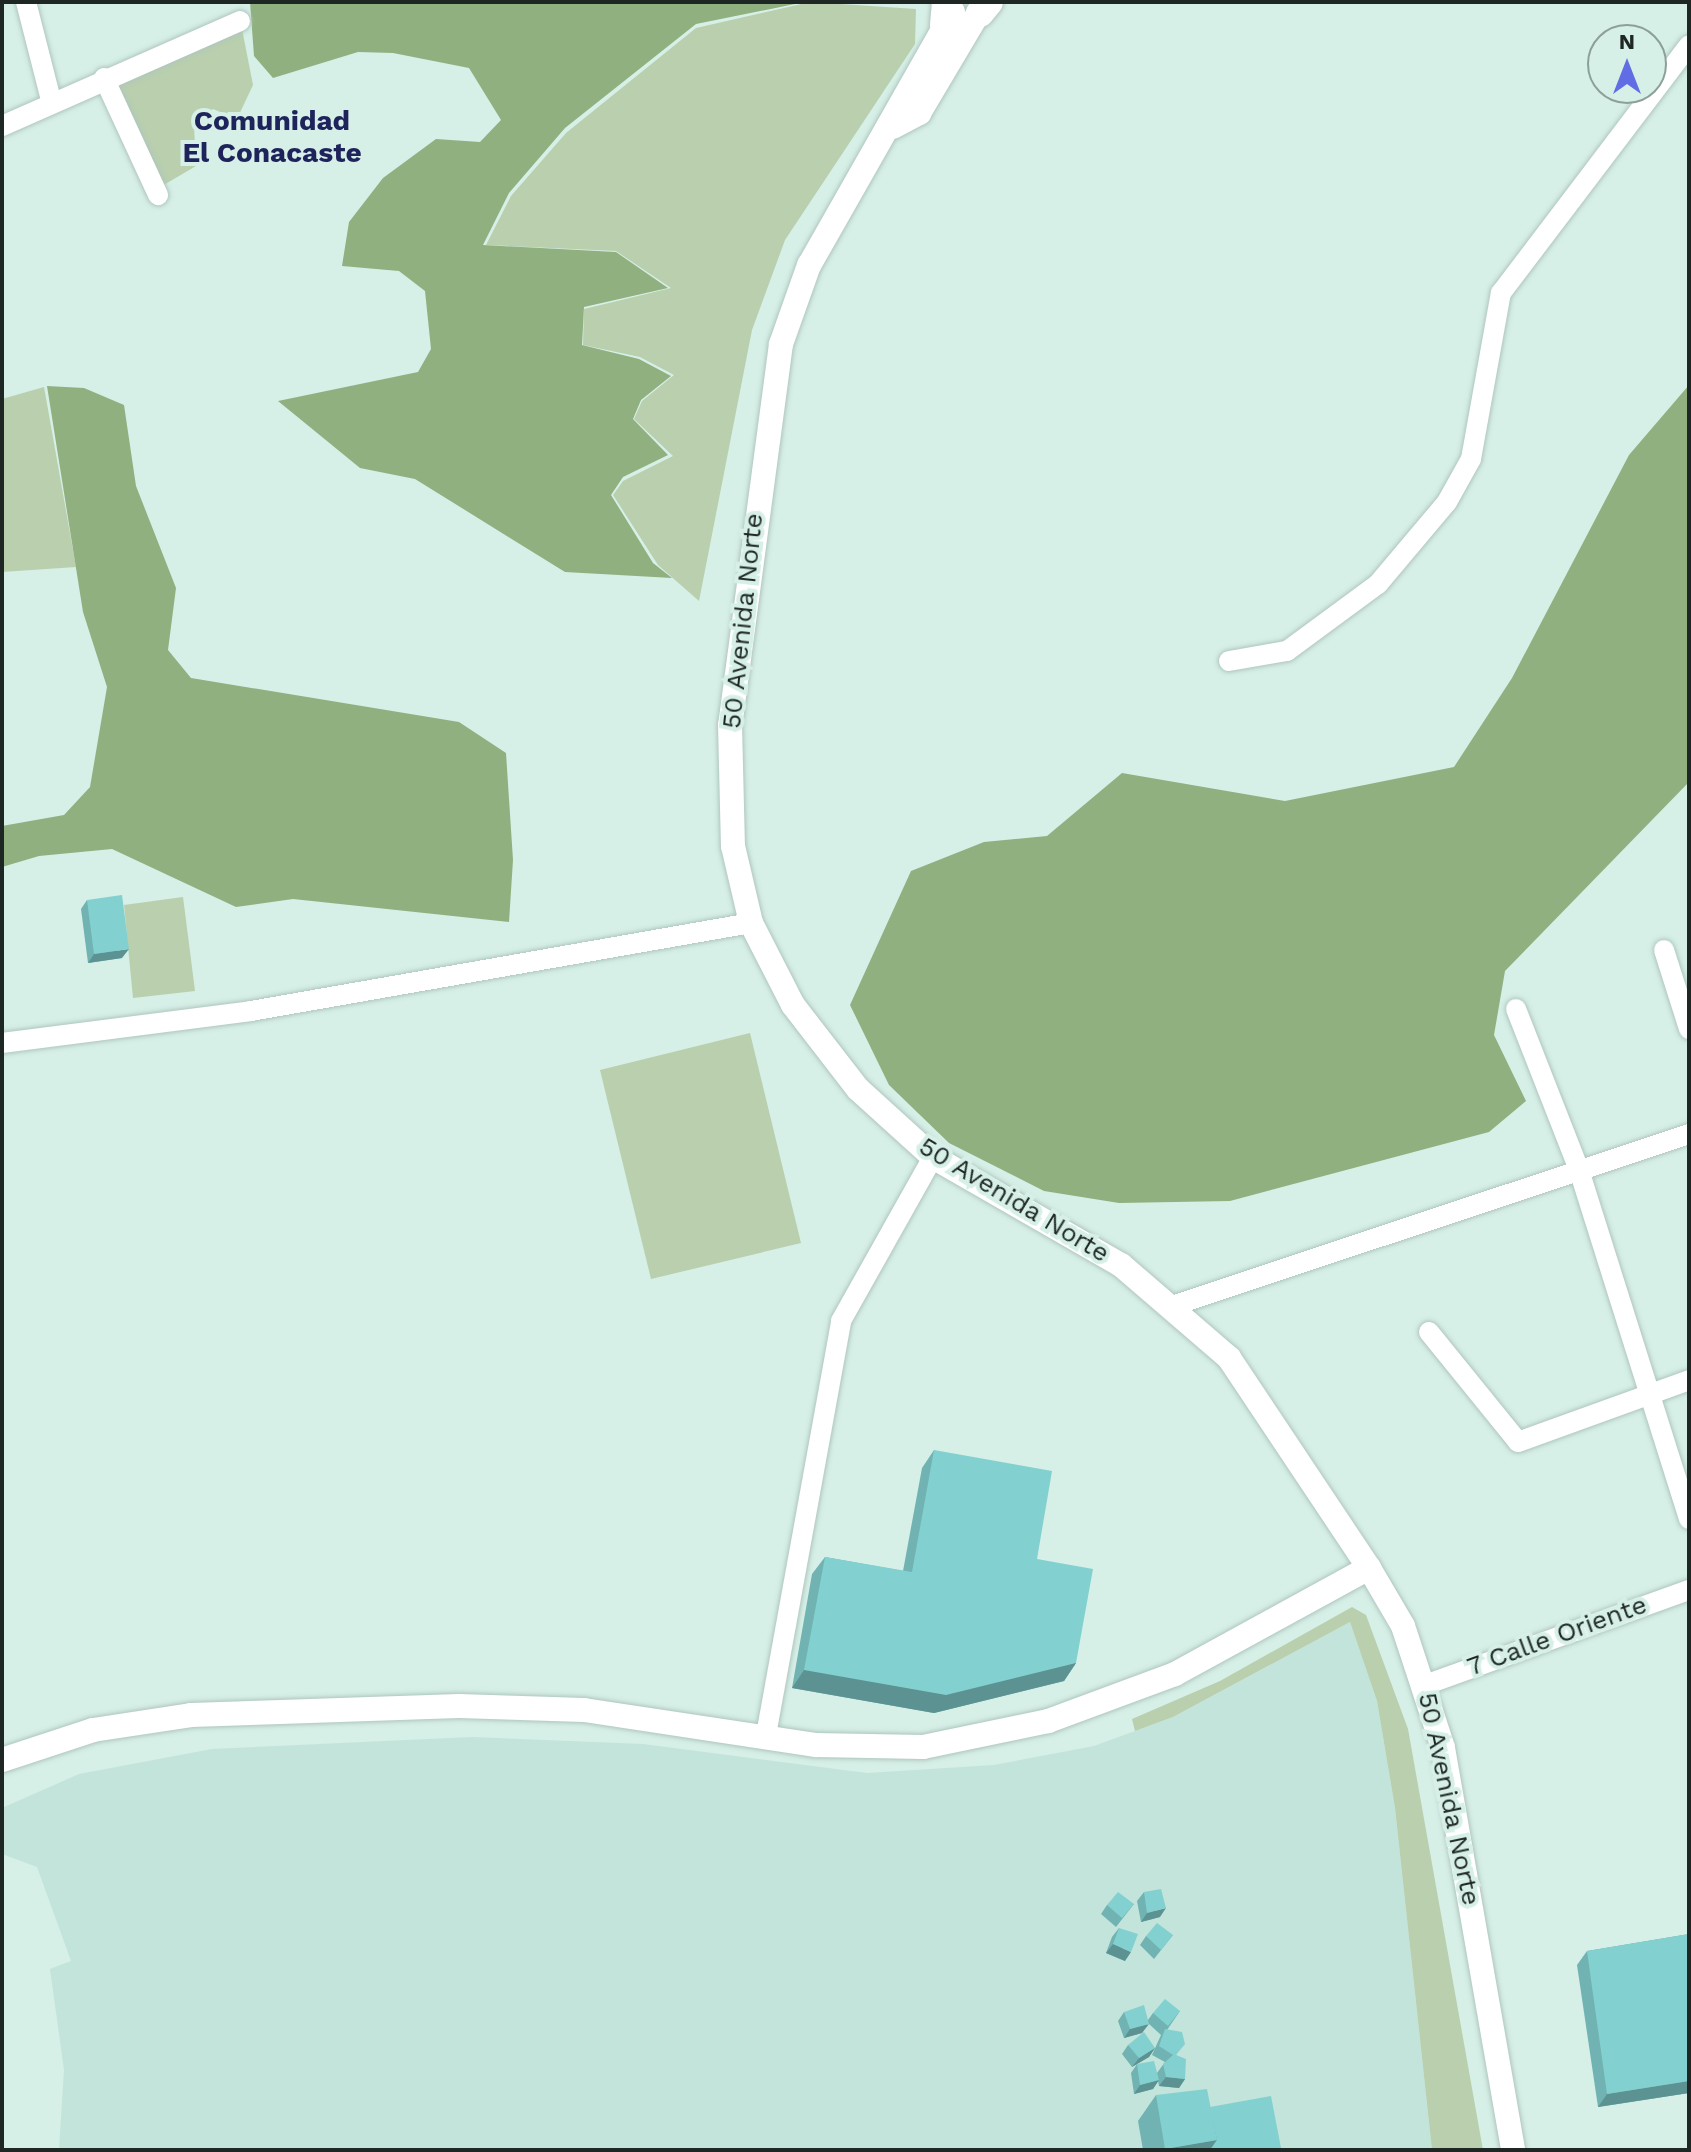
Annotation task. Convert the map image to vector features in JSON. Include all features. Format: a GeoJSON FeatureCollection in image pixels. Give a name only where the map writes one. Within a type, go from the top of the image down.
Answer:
{"type":"FeatureCollection","features":[{"type":"Feature","properties":{"kind":"street"},"geometry":{"type":"LineString","coordinates":[[26,2],[51,100]]}},
{"type":"Feature","properties":{"kind":"street","name":"50 Avenida Norte"},"geometry":{"type":"LineString","coordinates":[[967,8],[898,100],[893,127],[809,265],[769,401],[728,768],[733,846],[751,923],[823,1049],[933,1157],[1121,1265],[1175,1305],[1229,1358],[1369,1568],[1425,1685],[1456,1808],[1513,2150]]}},
{"type":"Feature","properties":{"kind":"street","name":"50 Avenida Norte"},"geometry":{"type":"LineString","coordinates":[[893,127],[919,113],[967,8]]}},
{"type":"Feature","properties":{"kind":"street"},"geometry":{"type":"LineString","coordinates":[[2,126],[51,100],[240,21]]}},
{"type":"Feature","properties":{"kind":"street"},"geometry":{"type":"LineString","coordinates":[[1229,661],[1287,651],[1378,584],[1447,502],[1471,459],[1501,293],[1689,45]]}},
{"type":"Feature","properties":{"kind":"street"},"geometry":{"type":"LineString","coordinates":[[104,78],[158,195]]}},
{"type":"Feature","properties":{"kind":"street"},"geometry":{"type":"LineString","coordinates":[[2,1043],[251,1011],[751,923]]}},
{"type":"Feature","properties":{"kind":"street"},"geometry":{"type":"LineString","coordinates":[[1664,950],[1689,1029]]}},
{"type":"Feature","properties":{"kind":"street"},"geometry":{"type":"LineString","coordinates":[[1516,1009],[1579,1170],[1689,1519]]}},
{"type":"Feature","properties":{"kind":"street"},"geometry":{"type":"LineString","coordinates":[[1175,1305],[1689,1134]]}},
{"type":"Feature","properties":{"kind":"street"},"geometry":{"type":"LineString","coordinates":[[766,1735],[841,1321],[933,1157]]}},
{"type":"Feature","properties":{"kind":"street"},"geometry":{"type":"LineString","coordinates":[[1429,1332],[1518,1442],[1689,1380]]}},
{"type":"Feature","properties":{"kind":"street"},"geometry":{"type":"LineString","coordinates":[[2,1760],[93,1730],[231,1711],[542,1708],[857,1748],[923,1747],[1048,1721],[1175,1674],[1369,1568]]}},
{"type":"Feature","properties":{"kind":"street","name":"7 Calle Oriente"},"geometry":{"type":"LineString","coordinates":[[1425,1685],[1689,1590]]}},
{"type":"Feature","properties":{"kind":"shaded area"},"geometry":{"type":"Polygon","coordinates":[[[810,2],[916,9],[915,44],[785,240],[752,330],[699,601],[658,565],[613,495],[623,481],[673,456],[634,419],[642,401],[674,375],[640,357],[583,345],[584,309],[671,288],[616,251],[486,245],[511,196],[566,133],[696,28],[810,2]]]}},
{"type":"Feature","properties":{"kind":"shaded area"},"geometry":{"type":"Polygon","coordinates":[[[241,24],[253,85],[237,119],[213,109],[194,126],[196,166],[162,186],[116,85],[241,24]]]}},
{"type":"Feature","properties":{"kind":"shaded area"},"geometry":{"type":"Polygon","coordinates":[[[44,387],[76,567],[2,572],[2,399],[44,387]]]}},
{"type":"Feature","properties":{"kind":"shaded area"},"geometry":{"type":"Polygon","coordinates":[[[183,897],[195,991],[133,998],[124,905],[183,897]]]}},
{"type":"Feature","properties":{"kind":"shaded area"},"geometry":{"type":"Polygon","coordinates":[[[750,1033],[801,1243],[651,1279],[600,1070],[750,1033]]]}},
{"type":"Feature","properties":{"kind":"shaded area"},"geometry":{"type":"Polygon","coordinates":[[[1352,1607],[1366,1615],[1408,1729],[1483,2150],[1432,2150],[1395,1808],[1377,1701],[1350,1622],[1173,1717],[1135,1731],[1132,1719],[1220,1681],[1352,1607]]]}},
{"type":"Feature","properties":{"kind":"shaded area"},"geometry":{"type":"Polygon","coordinates":[[[1350,1622],[1377,1701],[1395,1808],[1432,2150],[59,2150],[64,2070],[50,1969],[71,1961],[37,1867],[2,1854],[2,1808],[79,1774],[212,1749],[472,1737],[643,1744],[867,1773],[994,1765],[1094,1746],[1173,1717],[1350,1622]]]}},
{"type":"Feature","properties":{"kind":"green space"},"geometry":{"type":"Polygon","coordinates":[[[250,2],[805,2],[696,24],[565,128],[509,193],[483,245],[616,252],[668,288],[584,307],[582,345],[639,359],[671,376],[641,400],[633,419],[668,455],[623,477],[611,495],[653,563],[672,578],[565,572],[415,479],[360,468],[278,401],[418,372],[431,349],[425,291],[399,271],[342,266],[349,222],[383,178],[436,139],[480,142],[501,120],[469,68],[393,53],[358,52],[273,78],[254,56],[250,2]]]}},
{"type":"Feature","properties":{"kind":"green space"},"geometry":{"type":"Polygon","coordinates":[[[1689,385],[1689,782],[1505,971],[1494,1035],[1526,1101],[1489,1132],[1230,1201],[1119,1203],[1044,1191],[949,1143],[889,1085],[850,1005],[911,871],[984,842],[1047,836],[1122,773],[1285,801],[1454,767],[1512,678],[1629,455],[1689,385]]]}},
{"type":"Feature","properties":{"kind":"green space"},"geometry":{"type":"Polygon","coordinates":[[[47,386],[84,388],[124,405],[136,486],[176,588],[168,650],[191,678],[459,722],[506,753],[513,860],[509,922],[293,899],[236,907],[112,849],[39,856],[2,867],[2,826],[64,815],[90,787],[107,687],[83,612],[47,386]]]}},
{"type":"Feature","properties":{"kind":"building"},"geometry":{"type":"Polygon","coordinates":[[[122,895],[129,949],[94,954],[87,900],[122,895]]]}},
{"type":"Feature","properties":{"kind":"building"},"geometry":{"type":"Polygon","coordinates":[[[934,1450],[1052,1471],[1037,1559],[1093,1569],[1076,1663],[946,1695],[804,1670],[825,1557],[912,1572],[934,1450]]]}},
{"type":"Feature","properties":{"kind":"building"},"geometry":{"type":"Polygon","coordinates":[[[1161,1889],[1166,1908],[1147,1913],[1144,1892],[1161,1889]]]}},
{"type":"Feature","properties":{"kind":"building"},"geometry":{"type":"Polygon","coordinates":[[[1118,1892],[1134,1904],[1122,1918],[1107,1905],[1118,1892]]]}},
{"type":"Feature","properties":{"kind":"building"},"geometry":{"type":"Polygon","coordinates":[[[1157,1923],[1173,1935],[1161,1950],[1146,1936],[1157,1923]]]}},
{"type":"Feature","properties":{"kind":"building"},"geometry":{"type":"Polygon","coordinates":[[[1119,1928],[1138,1934],[1131,1952],[1113,1944],[1119,1928]]]}},
{"type":"Feature","properties":{"kind":"building"},"geometry":{"type":"Polygon","coordinates":[[[1689,1934],[1689,2081],[1607,2094],[1587,1951],[1689,1934]]]}},
{"type":"Feature","properties":{"kind":"building"},"geometry":{"type":"Polygon","coordinates":[[[1165,1999],[1180,2011],[1168,2026],[1153,2013],[1165,1999]]]}},
{"type":"Feature","properties":{"kind":"building"},"geometry":{"type":"Polygon","coordinates":[[[1144,2005],[1149,2024],[1130,2029],[1124,2012],[1144,2005]]]}},
{"type":"Feature","properties":{"kind":"building"},"geometry":{"type":"Polygon","coordinates":[[[1165,2029],[1182,2032],[1185,2044],[1176,2055],[1186,2059],[1185,2079],[1166,2077],[1163,2064],[1173,2055],[1159,2046],[1165,2029]]]}},
{"type":"Feature","properties":{"kind":"building"},"geometry":{"type":"Polygon","coordinates":[[[1144,2032],[1155,2048],[1139,2058],[1128,2045],[1144,2032]]]}},
{"type":"Feature","properties":{"kind":"building"},"geometry":{"type":"Polygon","coordinates":[[[1154,2061],[1159,2080],[1140,2085],[1137,2064],[1154,2061]]]}},
{"type":"Feature","properties":{"kind":"building"},"geometry":{"type":"Polygon","coordinates":[[[1207,2089],[1217,2140],[1165,2149],[1156,2095],[1207,2089]]]}},
{"type":"Feature","properties":{"kind":"building"},"geometry":{"type":"Polygon","coordinates":[[[1271,2096],[1281,2148],[1210,2150],[1217,2140],[1210,2107],[1271,2096]]]}},
{"type":"Feature","properties":{"kind":"district","name":"Comunidad El Conacaste"},"geometry":{"type":"Point","coordinates":[272,137]}}]}
